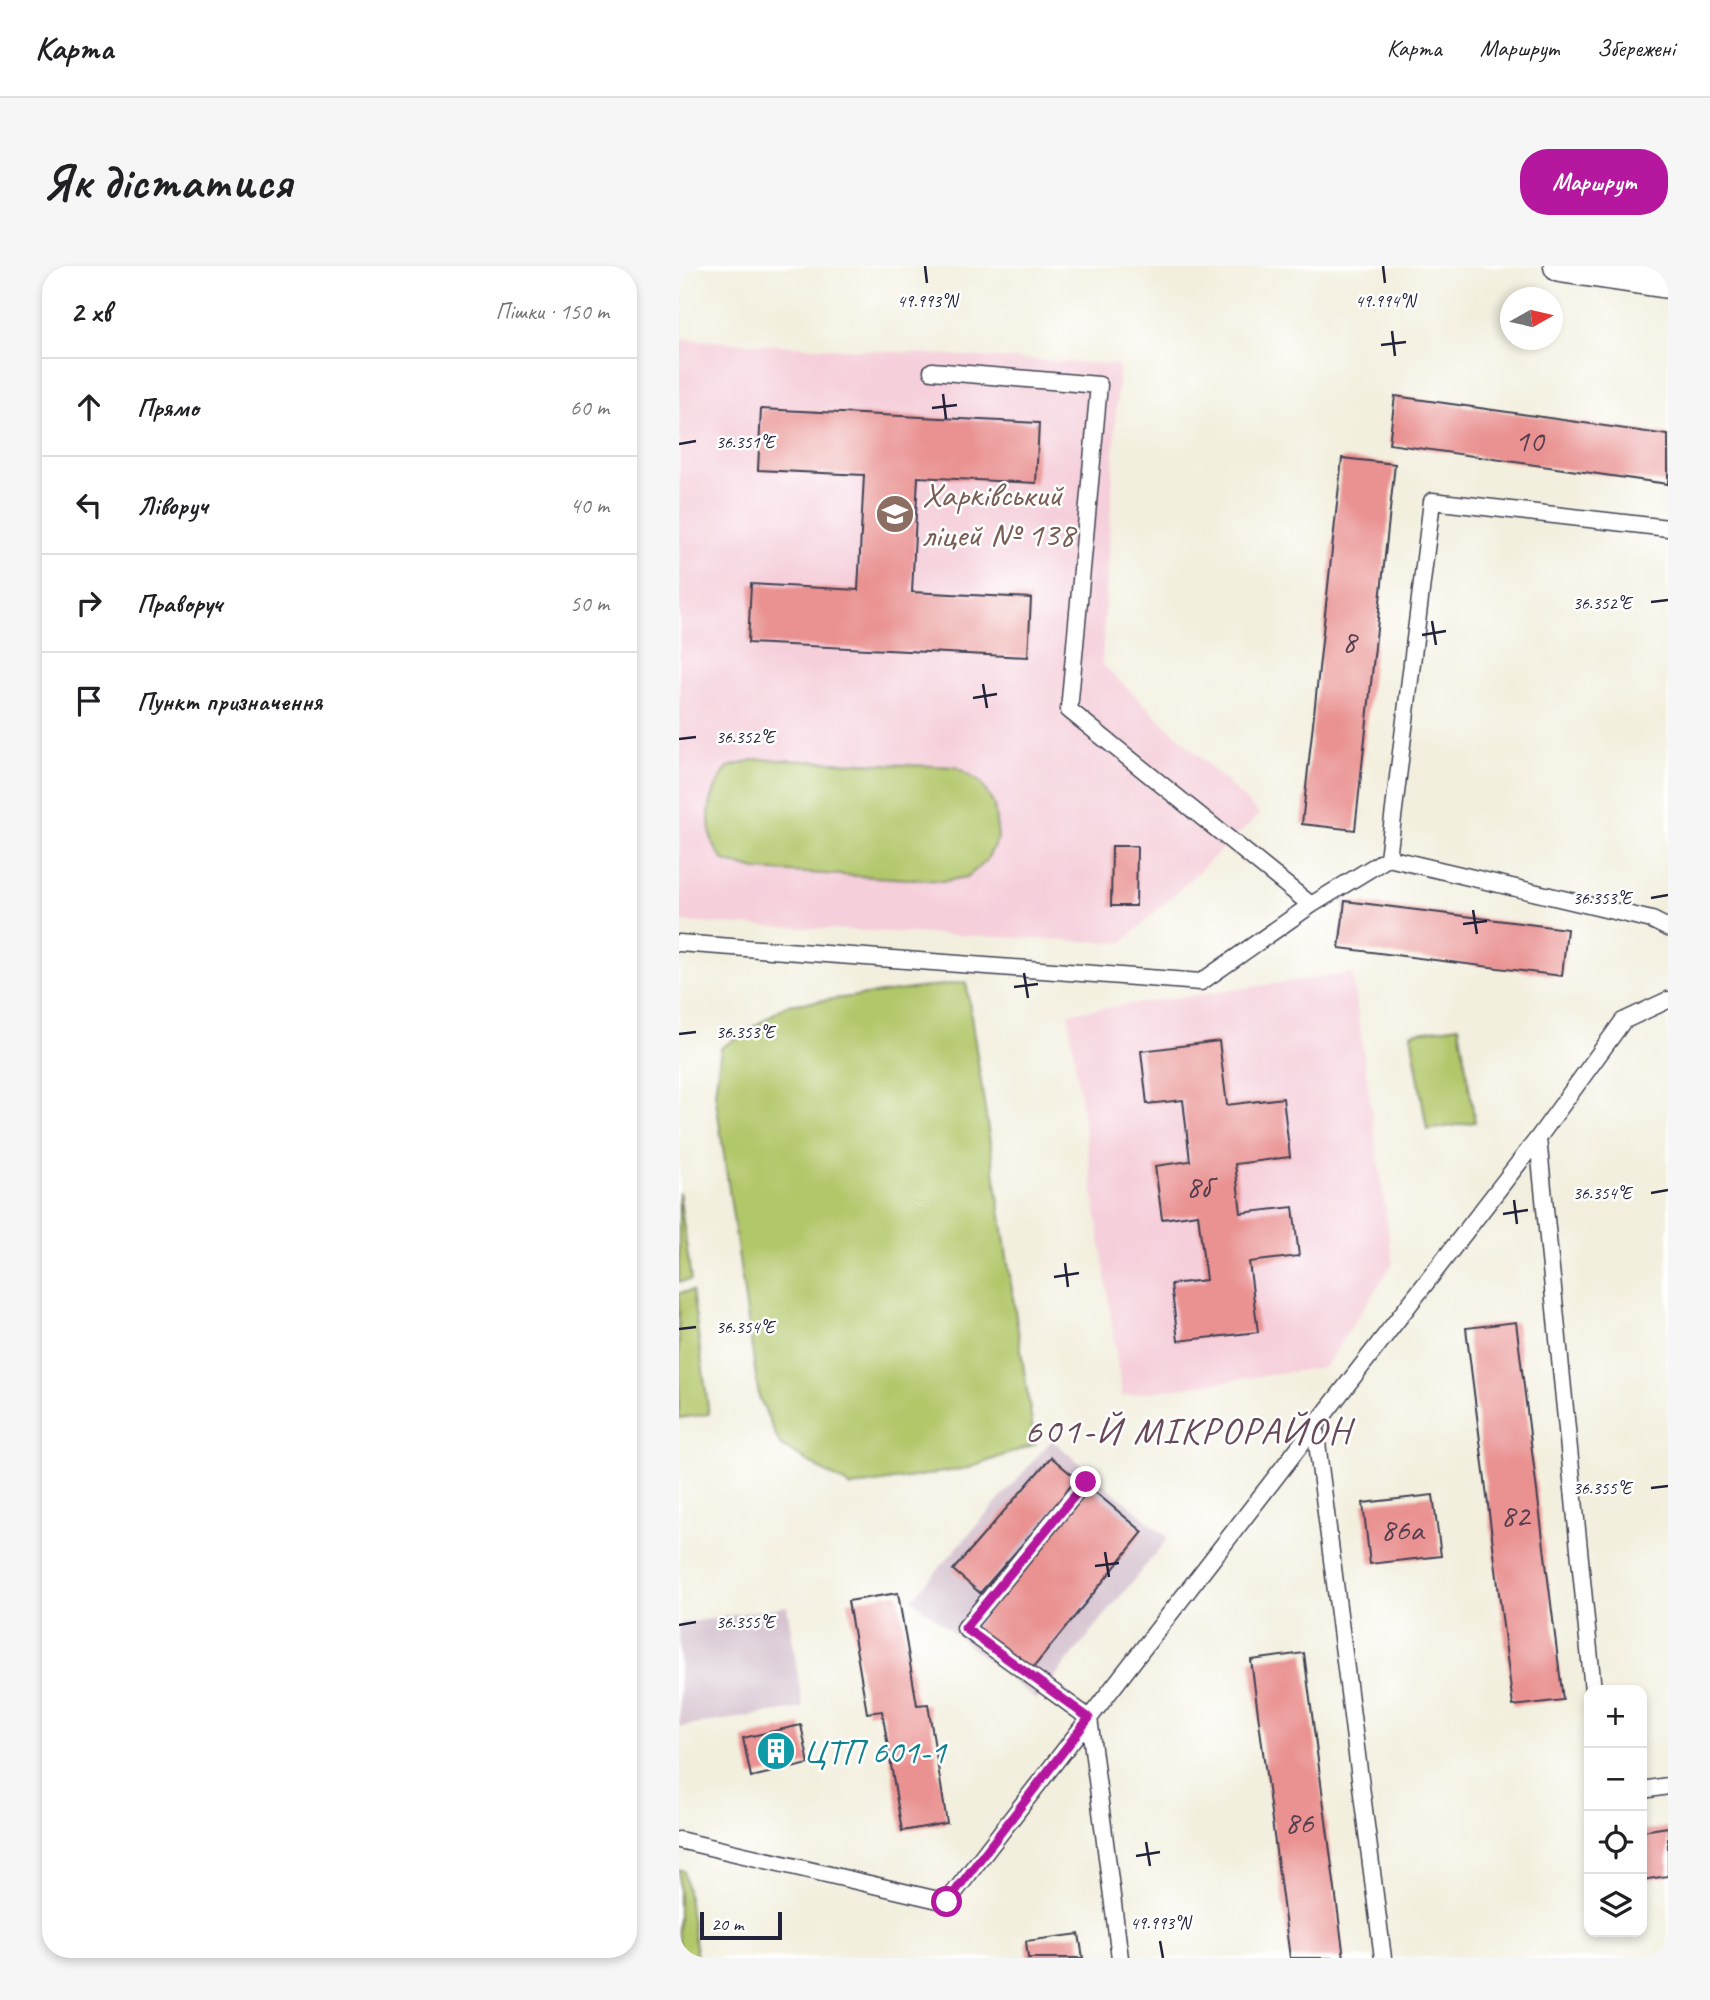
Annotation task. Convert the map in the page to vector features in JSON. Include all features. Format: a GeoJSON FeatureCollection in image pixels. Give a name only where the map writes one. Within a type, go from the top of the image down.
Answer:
{"type":"FeatureCollection","features":[{"type":"Feature","properties":{"kind":"street"},"geometry":{"type":"LineString","coordinates":[[1560,266],[1668,282]]}},
{"type":"Feature","properties":{"kind":"lane"},"geometry":{"type":"LineString","coordinates":[[932,371],[1099,386],[1069,710],[1311,905]]}},
{"type":"Feature","properties":{"kind":"lane"},"geometry":{"type":"LineString","coordinates":[[1388,858],[1432,501],[1668,528]]}},
{"type":"Feature","properties":{"kind":"lane"},"geometry":{"type":"LineString","coordinates":[[679,943],[1201,982],[1311,905],[1388,858],[1652,920],[1668,928]]}},
{"type":"Feature","properties":{"kind":"lane"},"geometry":{"type":"LineString","coordinates":[[679,1840],[947,1902],[1538,1138],[1623,1021],[1668,1000]]}},
{"type":"Feature","properties":{"kind":"lane"},"geometry":{"type":"LineString","coordinates":[[1538,1138],[1593,1685]]}},
{"type":"Feature","properties":{"kind":"lane"},"geometry":{"type":"LineString","coordinates":[[1315,1427],[1383,1958]]}},
{"type":"Feature","properties":{"kind":"lane"},"geometry":{"type":"LineString","coordinates":[[1086,1482],[965,1628],[1089,1718],[1120,1958]]}},
{"type":"Feature","properties":{"kind":"lane"},"geometry":{"type":"LineString","coordinates":[[1647,1789],[1668,1786]]}},
{"type":"Feature","properties":{"kind":"shaded area","name":"Харківський ліцей № 138"},"geometry":{"type":"Polygon","coordinates":[[[679,339],[1119,365],[1102,664],[1260,814],[1122,943],[679,922],[679,339]]]}},
{"type":"Feature","properties":{"kind":"shaded area"},"geometry":{"type":"Polygon","coordinates":[[[1352,973],[1393,1263],[1325,1367],[1122,1396],[1068,1013],[1352,973]]]}},
{"type":"Feature","properties":{"kind":"shaded area"},"geometry":{"type":"Polygon","coordinates":[[[1052,1440],[1168,1538],[1036,1700],[912,1599],[1052,1440]]]}},
{"type":"Feature","properties":{"kind":"shaded area"},"geometry":{"type":"Polygon","coordinates":[[[787,1606],[803,1708],[679,1727],[679,1624],[787,1606]]]}},
{"type":"Feature","properties":{"kind":"green space"},"geometry":{"type":"Polygon","coordinates":[[[757,759],[956,767],[981,783],[994,805],[998,838],[986,861],[967,877],[944,881],[756,870],[724,861],[714,846],[709,826],[712,799],[728,767],[757,759]]]}},
{"type":"Feature","properties":{"kind":"green space"},"geometry":{"type":"Polygon","coordinates":[[[966,982],[1035,1444],[969,1468],[851,1487],[780,1445],[759,1397],[715,1093],[721,1048],[787,1005],[966,982]]]}},
{"type":"Feature","properties":{"kind":"green space"},"geometry":{"type":"Polygon","coordinates":[[[1459,1026],[1475,1122],[1427,1130],[1411,1033],[1459,1026]]]}},
{"type":"Feature","properties":{"kind":"green space"},"geometry":{"type":"Polygon","coordinates":[[[679,1192],[691,1280],[679,1282],[679,1192]]]}},
{"type":"Feature","properties":{"kind":"green space"},"geometry":{"type":"Polygon","coordinates":[[[692,1291],[709,1414],[679,1418],[679,1293],[692,1291]]]}},
{"type":"Feature","properties":{"kind":"green space"},"geometry":{"type":"Polygon","coordinates":[[[679,1870],[684,1870],[697,1958],[679,1958],[679,1870]]]}},
{"type":"Feature","properties":{"kind":"building"},"geometry":{"type":"Polygon","coordinates":[[[1395,396],[1668,435],[1668,484],[1389,444],[1395,396]]]}},
{"type":"Feature","properties":{"kind":"building"},"geometry":{"type":"Polygon","coordinates":[[[761,409],[1039,423],[1036,483],[918,477],[912,592],[1031,598],[1028,657],[748,643],[751,584],[858,590],[864,475],[758,470],[761,409]]]}},
{"type":"Feature","properties":{"kind":"building"},"geometry":{"type":"Polygon","coordinates":[[[1342,458],[1395,464],[1355,830],[1302,824],[1342,458]]]}},
{"type":"Feature","properties":{"kind":"building"},"geometry":{"type":"Polygon","coordinates":[[[1112,846],[1137,846],[1136,906],[1111,906],[1112,846]]]}},
{"type":"Feature","properties":{"kind":"building"},"geometry":{"type":"Polygon","coordinates":[[[1345,901],[1567,929],[1562,976],[1339,948],[1345,901]]]}},
{"type":"Feature","properties":{"kind":"building"},"geometry":{"type":"Polygon","coordinates":[[[1219,1041],[1227,1105],[1283,1098],[1290,1157],[1235,1164],[1241,1213],[1293,1207],[1299,1256],[1249,1262],[1258,1332],[1178,1341],[1171,1284],[1206,1280],[1198,1214],[1162,1219],[1155,1166],[1190,1161],[1183,1100],[1147,1104],[1141,1051],[1219,1041]]]}},
{"type":"Feature","properties":{"kind":"building"},"geometry":{"type":"Polygon","coordinates":[[[1516,1322],[1563,1700],[1513,1706],[1466,1328],[1516,1322]]]}},
{"type":"Feature","properties":{"kind":"building"},"geometry":{"type":"Polygon","coordinates":[[[1051,1457],[1078,1480],[980,1593],[953,1570],[1051,1457]]]}},
{"type":"Feature","properties":{"kind":"building"},"geometry":{"type":"Polygon","coordinates":[[[1089,1487],[1143,1532],[1029,1673],[974,1628],[1089,1487]]]}},
{"type":"Feature","properties":{"kind":"building"},"geometry":{"type":"Polygon","coordinates":[[[1433,1495],[1441,1556],[1370,1564],[1363,1503],[1433,1495]]]}},
{"type":"Feature","properties":{"kind":"building"},"geometry":{"type":"Polygon","coordinates":[[[898,1593],[917,1705],[928,1704],[947,1823],[902,1831],[882,1711],[867,1713],[848,1601],[898,1593]]]}},
{"type":"Feature","properties":{"kind":"building"},"geometry":{"type":"Polygon","coordinates":[[[1304,1653],[1344,1958],[1290,1958],[1251,1660],[1304,1653]]]}},
{"type":"Feature","properties":{"kind":"building","name":"ЦТП 601-1"},"geometry":{"type":"Polygon","coordinates":[[[801,1725],[809,1764],[751,1777],[743,1738],[801,1725]]]}},
{"type":"Feature","properties":{"kind":"building"},"geometry":{"type":"Polygon","coordinates":[[[1668,1827],[1668,1876],[1647,1879],[1647,1830],[1668,1827]]]}},
{"type":"Feature","properties":{"kind":"building"},"geometry":{"type":"Polygon","coordinates":[[[1079,1934],[1083,1958],[1028,1958],[1026,1941],[1079,1934]]]}},
{"type":"Feature","properties":{"kind":"place","name":"Харківський ліцей № 138"},"geometry":{"type":"Point","coordinates":[895,514]}},
{"type":"Feature","properties":{"kind":"place","name":"ЦТП 601-1"},"geometry":{"type":"Point","coordinates":[776,1751]}},
{"type":"Feature","properties":{"kind":"district","name":"601-Й МІКРОРАЙОН"},"geometry":{"type":"Point","coordinates":[1188,1430]}},
{"type":"Feature","properties":{"kind":"route"},"geometry":{"type":"LineString","coordinates":[[947,1902],[1089,1718],[965,1628],[1086,1482]]}}]}
